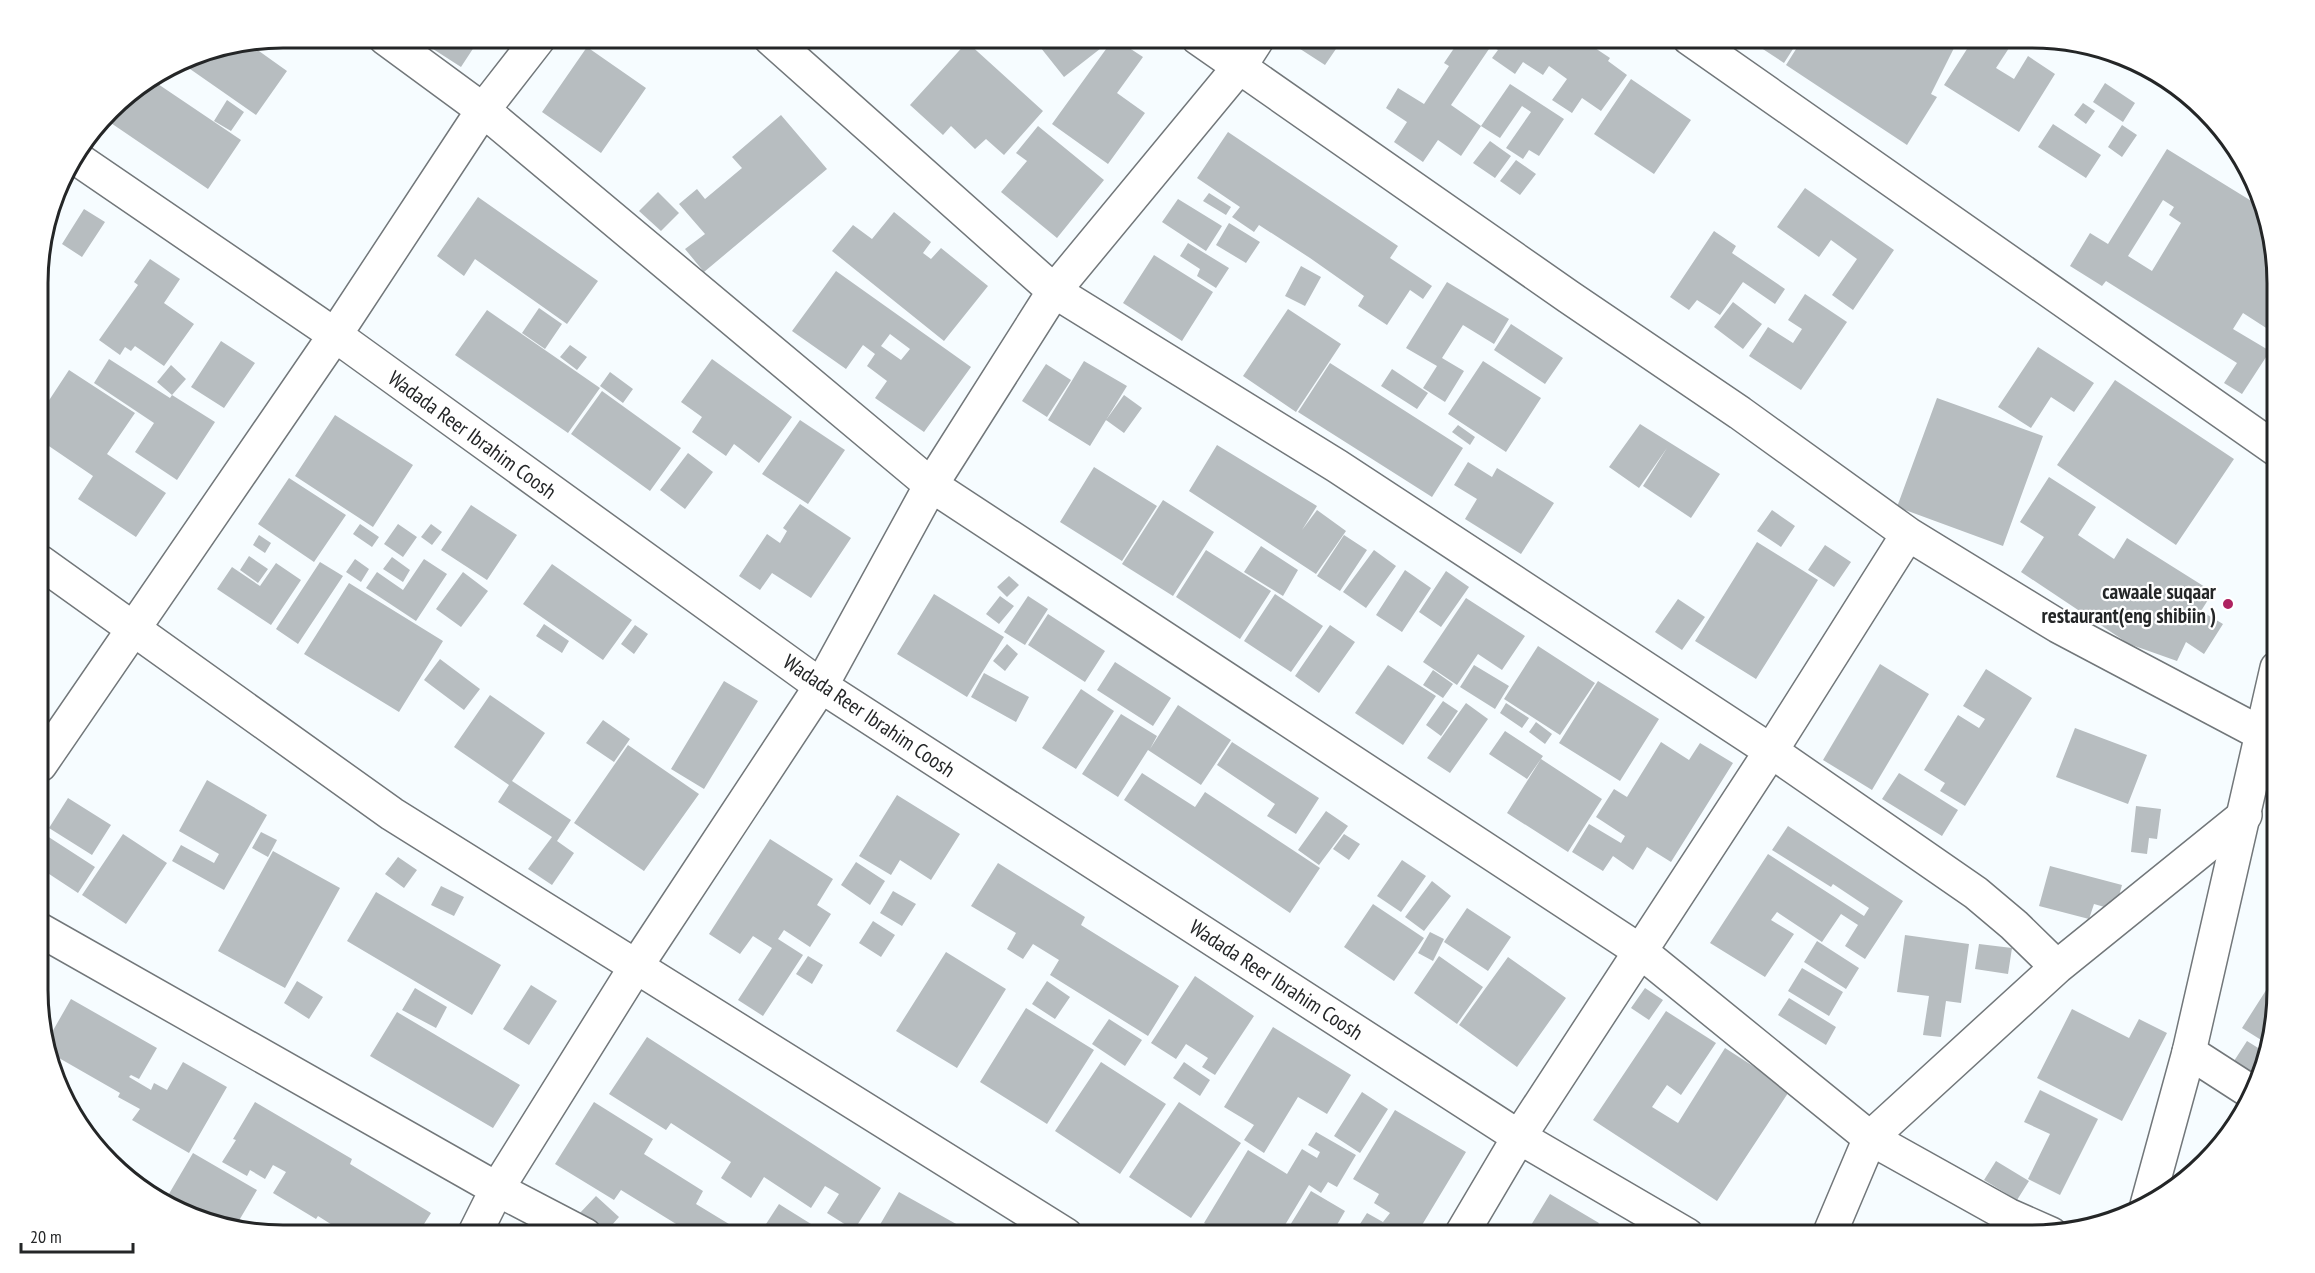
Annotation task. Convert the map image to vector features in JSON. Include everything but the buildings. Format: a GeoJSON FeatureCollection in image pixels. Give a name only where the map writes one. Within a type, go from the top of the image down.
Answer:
{"type":"FeatureCollection","features":[{"type":"Feature","properties":{"kind":"main road"},"geometry":{"type":"LineString","coordinates":[[399,48],[483,110],[931,485],[1640,951],[1870,1138],[2008,1215],[2031,1225]]}},
{"type":"Feature","properties":{"kind":"main road"},"geometry":{"type":"LineString","coordinates":[[48,753],[335,335],[483,110],[531,48]]}},
{"type":"Feature","properties":{"kind":"main road"},"geometry":{"type":"LineString","coordinates":[[781,48],[1054,291],[1337,466],[1771,751],[1976,893],[2014,925],[2057,967]]}},
{"type":"Feature","properties":{"kind":"main road"},"geometry":{"type":"LineString","coordinates":[[1213,48],[1569,297],[1740,413],[1908,534],[2058,626],[2267,738]]}},
{"type":"Feature","properties":{"kind":"main road"},"geometry":{"type":"LineString","coordinates":[[479,1225],[497,1189],[635,968],[821,686],[931,485],[1054,291],[1240,66],[1252,48]]}},
{"type":"Feature","properties":{"kind":"main road"},"geometry":{"type":"LineString","coordinates":[[1703,48],[2267,443]]}},
{"type":"Feature","properties":{"kind":"main road","name":"Wadada Reer Ibrahim Coosh"},"geometry":{"type":"LineString","coordinates":[[82,162],[335,335],[821,686],[1519,1137],[1670,1225]]}},
{"type":"Feature","properties":{"kind":"main road"},"geometry":{"type":"LineString","coordinates":[[1467,1225],[1519,1137],[1771,751],[1908,534]]}},
{"type":"Feature","properties":{"kind":"main road"},"geometry":{"type":"LineString","coordinates":[[48,568],[392,814],[635,968],[1050,1225]]}},
{"type":"Feature","properties":{"kind":"main road"},"geometry":{"type":"LineString","coordinates":[[2151,1192],[2189,1052],[2245,815],[2267,745]]}},
{"type":"Feature","properties":{"kind":"main road"},"geometry":{"type":"LineString","coordinates":[[1833,1225],[1870,1138],[2057,967],[2245,815]]}},
{"type":"Feature","properties":{"kind":"main road"},"geometry":{"type":"LineString","coordinates":[[48,935],[497,1189],[566,1225]]}},
{"type":"Feature","properties":{"kind":"main road"},"geometry":{"type":"LineString","coordinates":[[2189,1052],[2245,1088]]}},
{"type":"Feature","properties":{"kind":"place","name":"cawaale suqaar restaurant(eng shibiin )"},"geometry":{"type":"Point","coordinates":[2228,604]}}]}
